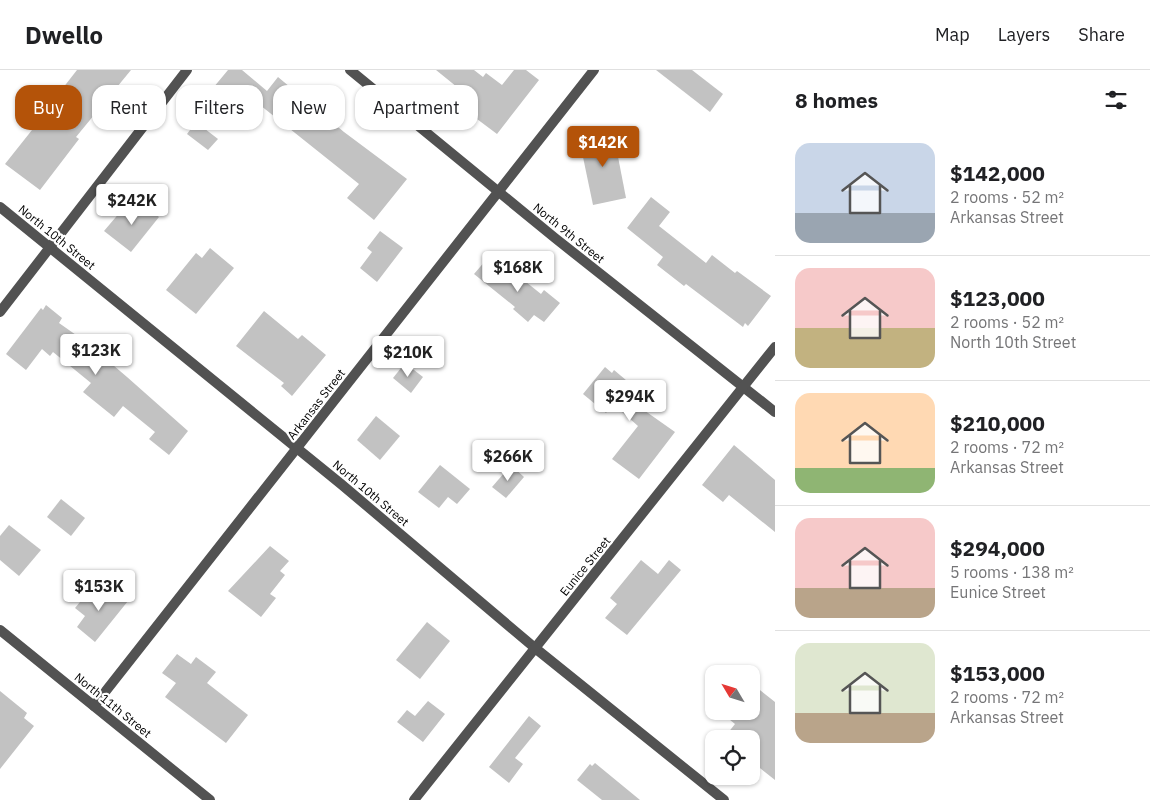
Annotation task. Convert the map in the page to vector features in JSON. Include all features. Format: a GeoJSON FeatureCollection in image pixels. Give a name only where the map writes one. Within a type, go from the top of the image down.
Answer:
{"type":"FeatureCollection","features":[{"type":"Feature","properties":{"kind":"street"},"geometry":{"type":"LineString","coordinates":[[0,312],[187,70]]}},
{"type":"Feature","properties":{"kind":"street","name":"North 9th Street"},"geometry":{"type":"LineString","coordinates":[[350,70],[499,192],[775,412]]}},
{"type":"Feature","properties":{"kind":"street","name":"Arkansas Street"},"geometry":{"type":"LineString","coordinates":[[94,706],[594,70]]}},
{"type":"Feature","properties":{"kind":"street","name":"North 10th Street"},"geometry":{"type":"LineString","coordinates":[[0,207],[297,449],[535,648],[724,800]]}},
{"type":"Feature","properties":{"kind":"street","name":"Eunice Street"},"geometry":{"type":"LineString","coordinates":[[414,800],[775,347]]}},
{"type":"Feature","properties":{"kind":"street","name":"North 11th Street"},"geometry":{"type":"LineString","coordinates":[[0,630],[210,800]]}},
{"type":"Feature","properties":{"kind":"building"},"geometry":{"type":"Polygon","coordinates":[[[77,70],[131,70],[119,85],[92,85],[92,118],[82,130],[82,85],[65,85],[77,70]]]}},
{"type":"Feature","properties":{"kind":"building"},"geometry":{"type":"Polygon","coordinates":[[[228,70],[242,70],[260,85],[216,85],[228,70]]]}},
{"type":"Feature","properties":{"kind":"building"},"geometry":{"type":"Polygon","coordinates":[[[436,70],[474,70],[483,77],[486,73],[502,85],[514,70],[526,70],[539,80],[497,134],[478,120],[478,85],[454,85],[436,70]]]}},
{"type":"Feature","properties":{"kind":"building"},"geometry":{"type":"Polygon","coordinates":[[[656,70],[692,70],[723,94],[710,112],[656,70]]]}},
{"type":"Feature","properties":{"kind":"building"},"geometry":{"type":"Polygon","coordinates":[[[278,77],[288,85],[273,85],[273,115],[263,107],[263,88],[267,91],[278,77]]]}},
{"type":"Feature","properties":{"kind":"building"},"geometry":{"type":"Polygon","coordinates":[[[32,130],[82,130],[76,137],[79,139],[40,190],[5,164],[32,130]]]}},
{"type":"Feature","properties":{"kind":"building"},"geometry":{"type":"Polygon","coordinates":[[[190,130],[206,130],[218,139],[208,150],[187,134],[190,130]]]}},
{"type":"Feature","properties":{"kind":"building"},"geometry":{"type":"Polygon","coordinates":[[[291,130],[342,130],[407,179],[374,220],[347,198],[359,184],[291,130]]]}},
{"type":"Feature","properties":{"kind":"building"},"geometry":{"type":"Polygon","coordinates":[[[613,131],[626,198],[593,205],[579,138],[613,131]]]}},
{"type":"Feature","properties":{"kind":"building"},"geometry":{"type":"Polygon","coordinates":[[[651,197],[670,212],[659,226],[706,263],[712,255],[735,273],[737,271],[771,296],[748,326],[745,323],[743,327],[686,284],[684,286],[657,265],[663,257],[627,228],[651,197]]]}},
{"type":"Feature","properties":{"kind":"building"},"geometry":{"type":"Polygon","coordinates":[[[139,200],[159,217],[131,252],[104,231],[121,211],[126,215],[139,200]]]}},
{"type":"Feature","properties":{"kind":"building"},"geometry":{"type":"Polygon","coordinates":[[[380,231],[403,248],[377,282],[360,268],[372,252],[367,248],[380,231]]]}},
{"type":"Feature","properties":{"kind":"building"},"geometry":{"type":"Polygon","coordinates":[[[210,248],[234,268],[196,314],[166,290],[196,253],[202,258],[210,248]]]}},
{"type":"Feature","properties":{"kind":"building"},"geometry":{"type":"Polygon","coordinates":[[[486,260],[499,271],[501,268],[508,274],[511,270],[541,294],[544,290],[560,303],[544,322],[534,315],[528,322],[513,309],[515,307],[474,274],[486,260]]]}},
{"type":"Feature","properties":{"kind":"building"},"geometry":{"type":"Polygon","coordinates":[[[46,305],[62,318],[59,323],[86,342],[188,431],[169,455],[149,439],[155,432],[123,406],[114,417],[83,392],[91,383],[53,352],[50,356],[42,349],[26,370],[6,354],[41,308],[43,310],[46,305]]]}},
{"type":"Feature","properties":{"kind":"building"},"geometry":{"type":"Polygon","coordinates":[[[264,311],[298,339],[302,335],[326,355],[292,396],[281,386],[284,383],[236,346],[264,311]]]}},
{"type":"Feature","properties":{"kind":"building"},"geometry":{"type":"Polygon","coordinates":[[[405,363],[423,377],[411,393],[393,378],[405,363]]]}},
{"type":"Feature","properties":{"kind":"building"},"geometry":{"type":"Polygon","coordinates":[[[605,367],[612,373],[614,370],[639,391],[631,401],[675,432],[639,479],[612,459],[638,426],[613,404],[606,413],[583,394],[605,367]]]}},
{"type":"Feature","properties":{"kind":"building"},"geometry":{"type":"Polygon","coordinates":[[[376,416],[400,436],[380,460],[357,440],[376,416]]]}},
{"type":"Feature","properties":{"kind":"building"},"geometry":{"type":"Polygon","coordinates":[[[734,445],[775,480],[775,532],[729,495],[723,502],[702,485],[734,445]]]}},
{"type":"Feature","properties":{"kind":"building"},"geometry":{"type":"Polygon","coordinates":[[[440,465],[470,489],[457,504],[448,497],[439,508],[418,492],[440,465]]]}},
{"type":"Feature","properties":{"kind":"building"},"geometry":{"type":"Polygon","coordinates":[[[511,465],[524,477],[506,498],[492,487],[511,465]]]}},
{"type":"Feature","properties":{"kind":"building"},"geometry":{"type":"Polygon","coordinates":[[[61,499],[85,518],[71,536],[47,517],[61,499]]]}},
{"type":"Feature","properties":{"kind":"building"},"geometry":{"type":"Polygon","coordinates":[[[9,525],[41,550],[19,576],[0,560],[0,536],[9,525]]]}},
{"type":"Feature","properties":{"kind":"building"},"geometry":{"type":"Polygon","coordinates":[[[270,546],[289,561],[280,571],[285,575],[270,594],[276,598],[261,617],[228,591],[270,546]]]}},
{"type":"Feature","properties":{"kind":"building"},"geometry":{"type":"Polygon","coordinates":[[[641,560],[658,574],[669,560],[681,570],[627,635],[605,618],[617,604],[610,598],[641,560]]]}},
{"type":"Feature","properties":{"kind":"building"},"geometry":{"type":"Polygon","coordinates":[[[109,586],[128,601],[95,642],[77,627],[85,616],[75,608],[90,590],[99,598],[109,586]]]}},
{"type":"Feature","properties":{"kind":"building"},"geometry":{"type":"Polygon","coordinates":[[[427,622],[450,641],[420,679],[396,660],[427,622]]]}},
{"type":"Feature","properties":{"kind":"building"},"geometry":{"type":"Polygon","coordinates":[[[177,654],[191,664],[196,657],[216,672],[207,683],[248,715],[226,743],[165,697],[176,683],[162,673],[177,654]]]}},
{"type":"Feature","properties":{"kind":"building"},"geometry":{"type":"Polygon","coordinates":[[[760,690],[775,702],[775,780],[760,768],[760,730],[730,730],[735,724],[730,720],[760,720],[760,690]]]}},
{"type":"Feature","properties":{"kind":"building"},"geometry":{"type":"Polygon","coordinates":[[[0,691],[27,713],[24,718],[34,726],[0,769],[0,691]]]}},
{"type":"Feature","properties":{"kind":"building"},"geometry":{"type":"Polygon","coordinates":[[[428,701],[445,714],[423,742],[397,722],[407,710],[415,716],[428,701]]]}},
{"type":"Feature","properties":{"kind":"building"},"geometry":{"type":"Polygon","coordinates":[[[529,716],[541,726],[515,758],[523,764],[509,783],[489,767],[529,716]]]}},
{"type":"Feature","properties":{"kind":"building"},"geometry":{"type":"Polygon","coordinates":[[[595,763],[640,800],[602,800],[577,780],[590,764],[592,766],[595,763]]]}}]}
